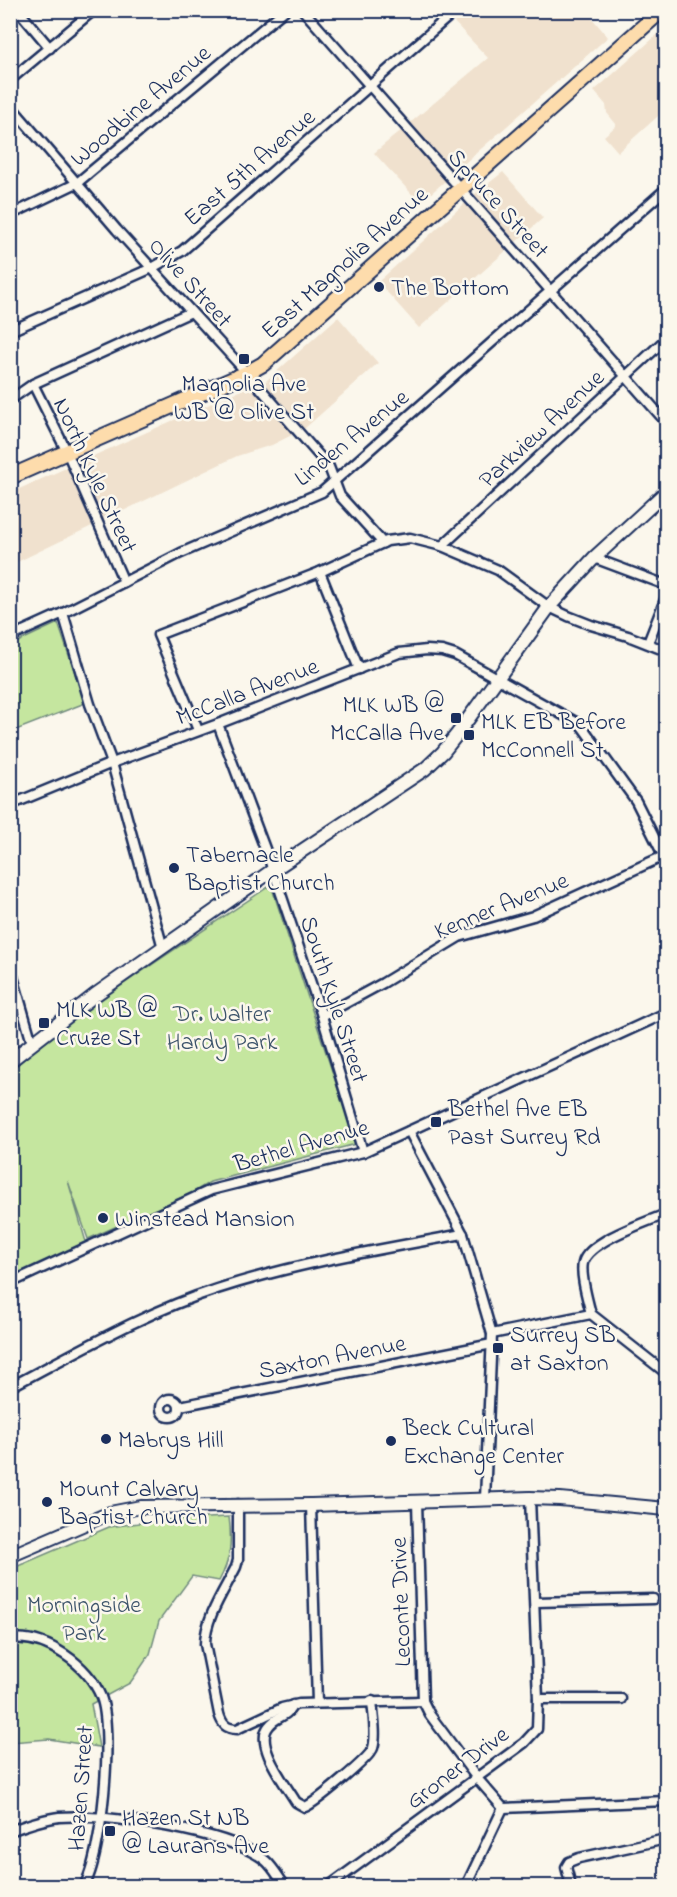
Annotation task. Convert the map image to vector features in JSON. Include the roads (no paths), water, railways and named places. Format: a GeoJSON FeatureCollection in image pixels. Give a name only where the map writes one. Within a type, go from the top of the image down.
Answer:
{"type":"FeatureCollection","features":[{"type":"Feature","properties":{"kind":"main road","name":"East Magnolia Avenue"},"geometry":{"type":"LineString","coordinates":[[10,477],[247,373],[262,364],[662,10]]}},
{"type":"Feature","properties":{"kind":"main road"},"geometry":{"type":"LineString","coordinates":[[10,1061],[94,995],[273,870],[425,769],[443,752],[549,607],[594,558],[666,492]]}},
{"type":"Feature","properties":{"kind":"main road"},"geometry":{"type":"LineString","coordinates":[[10,1556],[110,1513],[141,1507],[238,1504],[311,1505],[530,1498],[666,1509]]}},
{"type":"Feature","properties":{"kind":"street"},"geometry":{"type":"LineString","coordinates":[[18,10],[50,48]]}},
{"type":"Feature","properties":{"kind":"street"},"geometry":{"type":"LineString","coordinates":[[10,80],[94,10]]}},
{"type":"Feature","properties":{"kind":"street","name":"Woodbine Avenue"},"geometry":{"type":"LineString","coordinates":[[10,215],[77,183],[285,10]]}},
{"type":"Feature","properties":{"kind":"street","name":"Spruce Street"},"geometry":{"type":"LineString","coordinates":[[303,10],[666,422]]}},
{"type":"Feature","properties":{"kind":"street","name":"East 5th Avenue"},"geometry":{"type":"LineString","coordinates":[[10,331],[152,268],[182,251],[456,10]]}},
{"type":"Feature","properties":{"kind":"street","name":"Olive Street"},"geometry":{"type":"LineString","coordinates":[[10,105],[328,467],[340,496],[383,543]]}},
{"type":"Feature","properties":{"kind":"street","name":"Linden Avenue"},"geometry":{"type":"LineString","coordinates":[[10,637],[63,613],[181,553],[311,498],[335,482],[666,189]]}},
{"type":"Feature","properties":{"kind":"street"},"geometry":{"type":"LineString","coordinates":[[10,400],[33,384],[191,312]]}},
{"type":"Feature","properties":{"kind":"street","name":"Parkview Avenue"},"geometry":{"type":"LineString","coordinates":[[442,546],[666,339]]}},
{"type":"Feature","properties":{"kind":"street","name":"North Kyle Street"},"geometry":{"type":"LineString","coordinates":[[33,384],[67,452],[123,582]]}},
{"type":"Feature","properties":{"kind":"street"},"geometry":{"type":"LineString","coordinates":[[198,730],[158,635],[320,572],[394,539],[410,538],[442,546],[498,570],[549,607],[591,625],[666,651]]}},
{"type":"Feature","properties":{"kind":"street"},"geometry":{"type":"LineString","coordinates":[[594,558],[666,585]]}},
{"type":"Feature","properties":{"kind":"street"},"geometry":{"type":"LineString","coordinates":[[320,572],[359,669]]}},
{"type":"Feature","properties":{"kind":"street"},"geometry":{"type":"LineString","coordinates":[[648,643],[666,597]]}},
{"type":"Feature","properties":{"kind":"street"},"geometry":{"type":"LineString","coordinates":[[63,613],[90,704],[112,763],[163,948]]}},
{"type":"Feature","properties":{"kind":"street","name":"McCalla Avenue"},"geometry":{"type":"LineString","coordinates":[[10,805],[112,763],[406,652],[442,651],[466,660],[581,725],[636,801],[666,857]]}},
{"type":"Feature","properties":{"kind":"street","name":"South Kyle Street"},"geometry":{"type":"LineString","coordinates":[[218,724],[273,870],[322,1016],[363,1152]]}},
{"type":"Feature","properties":{"kind":"street","name":"Kenner Avenue"},"geometry":{"type":"LineString","coordinates":[[322,1016],[459,938],[533,916],[666,857]]}},
{"type":"Feature","properties":{"kind":"street"},"geometry":{"type":"LineString","coordinates":[[10,966],[32,1044]]}},
{"type":"Feature","properties":{"kind":"street","name":"Bethel Avenue"},"geometry":{"type":"LineString","coordinates":[[10,1283],[212,1190],[363,1152],[666,1013]]}},
{"type":"Feature","properties":{"kind":"street"},"geometry":{"type":"LineString","coordinates":[[409,1131],[463,1234],[492,1339],[485,1499]]}},
{"type":"Feature","properties":{"kind":"street"},"geometry":{"type":"LineString","coordinates":[[666,1214],[610,1239],[588,1254],[583,1262],[582,1271],[591,1314],[666,1373]]}},
{"type":"Feature","properties":{"kind":"street"},"geometry":{"type":"LineString","coordinates":[[10,1387],[141,1320],[216,1289],[316,1262],[463,1234]]}},
{"type":"Feature","properties":{"kind":"street","name":"Saxton Avenue"},"geometry":{"type":"LineString","coordinates":[[180,1406],[492,1339],[591,1314]]}},
{"type":"Feature","properties":{"kind":"street","name":"Groner Drive"},"geometry":{"type":"LineString","coordinates":[[329,1887],[524,1743],[537,1729],[536,1602],[530,1498]]}},
{"type":"Feature","properties":{"kind":"street","name":"Leconte Drive"},"geometry":{"type":"LineString","coordinates":[[417,1502],[423,1701]]}},
{"type":"Feature","properties":{"kind":"street"},"geometry":{"type":"LineString","coordinates":[[238,1504],[238,1560],[205,1634],[219,1714],[223,1724],[237,1729],[293,1705],[423,1701],[430,1715],[476,1777],[503,1808]]}},
{"type":"Feature","properties":{"kind":"street"},"geometry":{"type":"LineString","coordinates":[[311,1505],[316,1703]]}},
{"type":"Feature","properties":{"kind":"street"},"geometry":{"type":"LineString","coordinates":[[536,1602],[652,1599]]}},
{"type":"Feature","properties":{"kind":"street","name":"Hazen Street"},"geometry":{"type":"LineString","coordinates":[[10,1639],[28,1638],[45,1643],[78,1666],[102,1698],[107,1749],[101,1818],[93,1869],[84,1887]]}},
{"type":"Feature","properties":{"kind":"street"},"geometry":{"type":"LineString","coordinates":[[538,1700],[621,1699]]}},
{"type":"Feature","properties":{"kind":"street"},"geometry":{"type":"LineString","coordinates":[[293,1705],[288,1714],[270,1724],[266,1730],[264,1746],[296,1802],[305,1807],[324,1794],[370,1753],[374,1743],[372,1701]]}},
{"type":"Feature","properties":{"kind":"street"},"geometry":{"type":"LineString","coordinates":[[503,1808],[666,1801]]}},
{"type":"Feature","properties":{"kind":"street"},"geometry":{"type":"LineString","coordinates":[[466,1887],[503,1808]]}},
{"type":"Feature","properties":{"kind":"street"},"geometry":{"type":"LineString","coordinates":[[10,1831],[54,1818],[101,1818],[160,1825],[234,1843],[266,1861],[285,1887]]}},
{"type":"Feature","properties":{"kind":"street"},"geometry":{"type":"LineString","coordinates":[[571,1887],[566,1867],[569,1863],[579,1858],[666,1839]]}},
{"type":"Feature","properties":{"kind":"place","name":"The Bottom"},"geometry":{"type":"Point","coordinates":[379,287]}},
{"type":"Feature","properties":{"kind":"place","name":"Magnolia Ave WB @ Olive St"},"geometry":{"type":"Point","coordinates":[244,359]}},
{"type":"Feature","properties":{"kind":"place","name":"MLK WB @ McCalla Ave"},"geometry":{"type":"Point","coordinates":[456,718]}},
{"type":"Feature","properties":{"kind":"place","name":"MLK EB Before McConnell St"},"geometry":{"type":"Point","coordinates":[469,735]}},
{"type":"Feature","properties":{"kind":"place","name":"Tabernacle Baptist Church"},"geometry":{"type":"Point","coordinates":[174,868]}},
{"type":"Feature","properties":{"kind":"place","name":"MLK WB @ Cruze St"},"geometry":{"type":"Point","coordinates":[44,1023]}},
{"type":"Feature","properties":{"kind":"place","name":"Bethel Ave EB Past Surrey Rd"},"geometry":{"type":"Point","coordinates":[436,1122]}},
{"type":"Feature","properties":{"kind":"place","name":"Winstead Mansion"},"geometry":{"type":"Point","coordinates":[103,1218]}},
{"type":"Feature","properties":{"kind":"place","name":"Surrey SB at Saxton"},"geometry":{"type":"Point","coordinates":[498,1348]}},
{"type":"Feature","properties":{"kind":"place","name":"Mabrys Hill"},"geometry":{"type":"Point","coordinates":[106,1439]}},
{"type":"Feature","properties":{"kind":"place","name":"Beck Cultural Exchange Center"},"geometry":{"type":"Point","coordinates":[391,1441]}},
{"type":"Feature","properties":{"kind":"place","name":"Mount Calvary Baptist Church"},"geometry":{"type":"Point","coordinates":[47,1502]}},
{"type":"Feature","properties":{"kind":"place","name":"Hazen St NB @ Laurans Ave"},"geometry":{"type":"Point","coordinates":[110,1831]}},
{"type":"Feature","properties":{"kind":"park label","name":"Dr. Walter Hardy Park"},"geometry":{"type":"Point","coordinates":[222,1027]}},
{"type":"Feature","properties":{"kind":"park label","name":"Morningside Park"},"geometry":{"type":"Point","coordinates":[84,1618]}}]}
